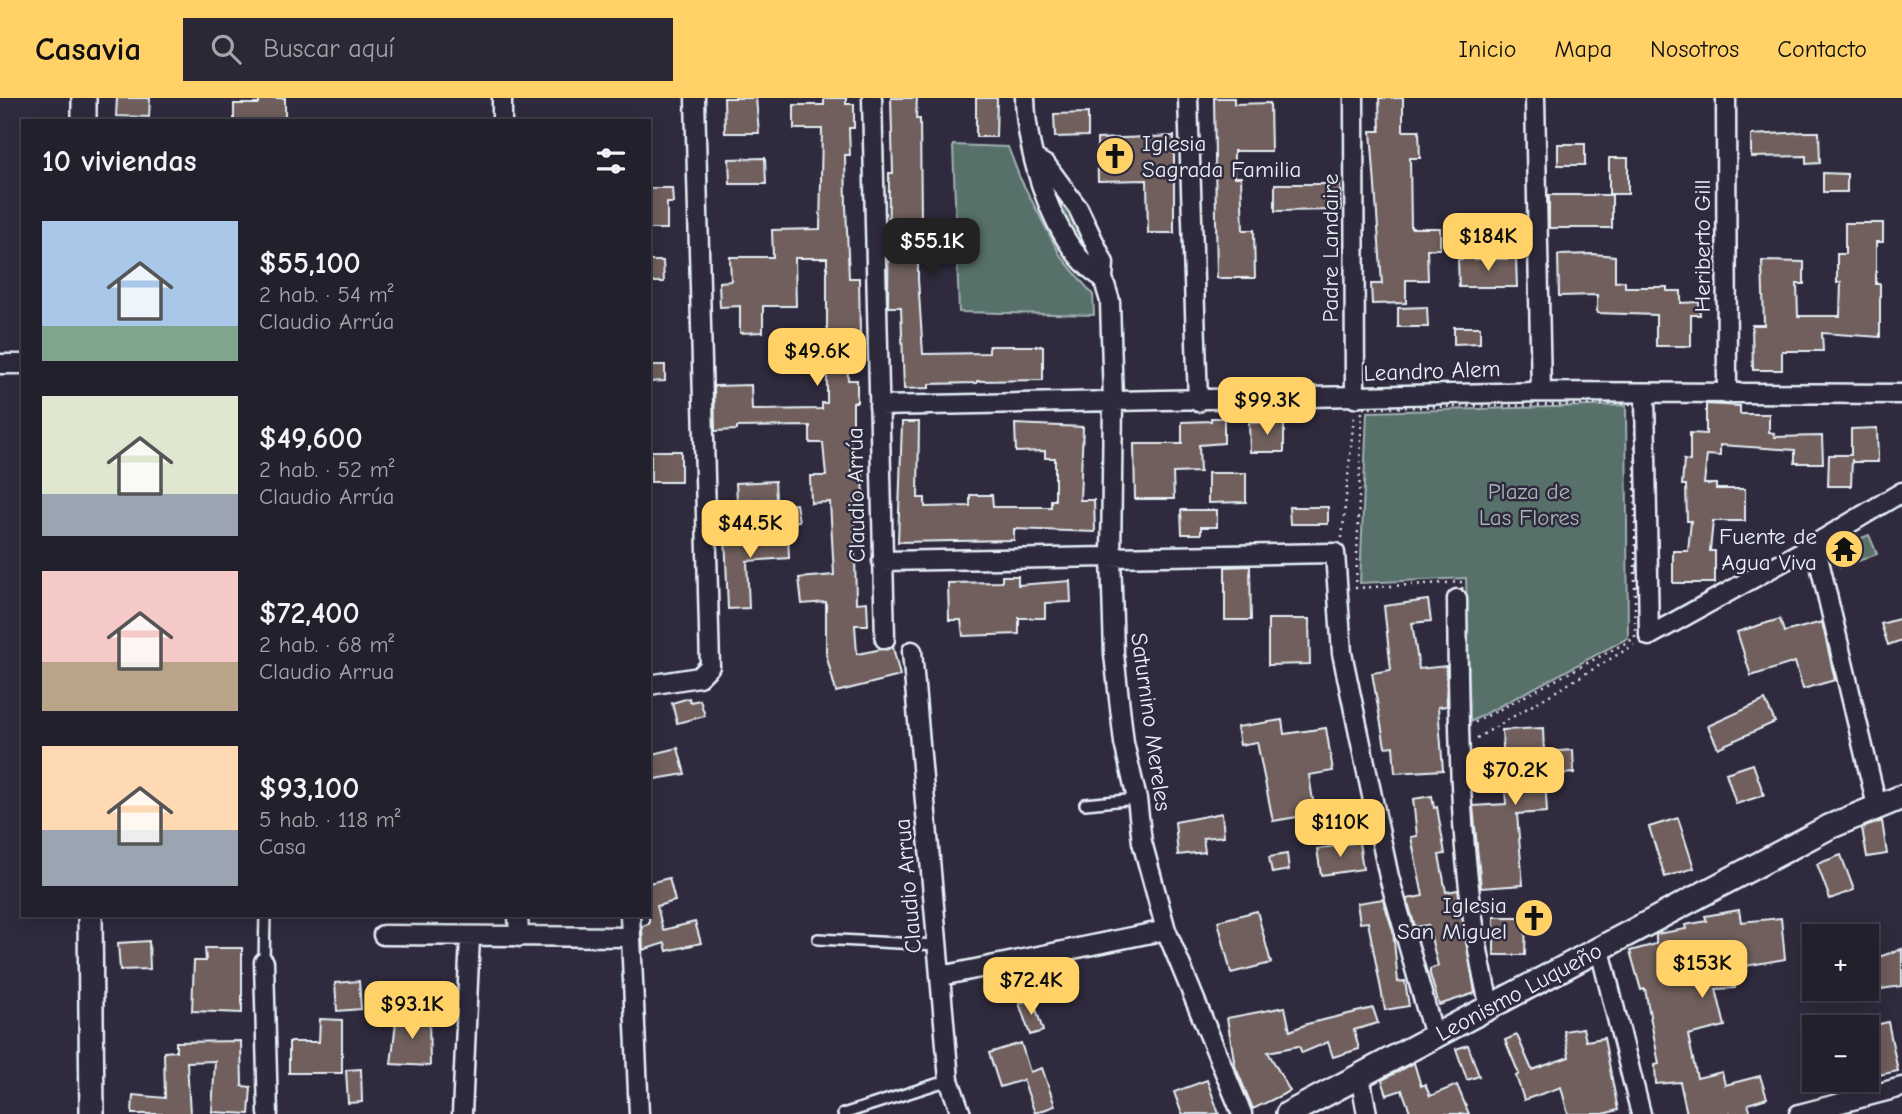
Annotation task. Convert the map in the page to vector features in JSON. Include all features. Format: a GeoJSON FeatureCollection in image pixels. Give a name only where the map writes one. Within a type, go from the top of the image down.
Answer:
{"type":"FeatureCollection","features":[{"type":"Feature","properties":{"kind":"street"},"geometry":{"type":"LineString","coordinates":[[84,98],[84,119]]}},
{"type":"Feature","properties":{"kind":"street"},"geometry":{"type":"LineString","coordinates":[[502,98],[502,119]]}},
{"type":"Feature","properties":{"kind":"street"},"geometry":{"type":"LineString","coordinates":[[651,685],[698,677],[710,666],[695,98]]}},
{"type":"Feature","properties":{"kind":"street","name":"Claudio Arrúa"},"geometry":{"type":"LineString","coordinates":[[872,98],[885,639]]}},
{"type":"Feature","properties":{"kind":"street"},"geometry":{"type":"LineString","coordinates":[[1025,98],[1026,126],[1035,173],[1062,228],[1088,269],[1103,278]]}},
{"type":"Feature","properties":{"kind":"street"},"geometry":{"type":"LineString","coordinates":[[1188,98],[1198,402]]}},
{"type":"Feature","properties":{"kind":"street","name":"Padre Landaire"},"geometry":{"type":"LineString","coordinates":[[1354,98],[1355,398]]}},
{"type":"Feature","properties":{"kind":"street"},"geometry":{"type":"LineString","coordinates":[[1535,98],[1541,393]]}},
{"type":"Feature","properties":{"kind":"street","name":"Heriberto Gill"},"geometry":{"type":"LineString","coordinates":[[1726,98],[1727,394]]}},
{"type":"Feature","properties":{"kind":"street","name":"Saturnino Mereles"},"geometry":{"type":"LineString","coordinates":[[1034,158],[1047,166],[1086,219],[1104,263],[1103,278],[1110,301],[1113,402],[1111,556],[1114,654],[1124,743],[1137,799],[1142,842],[1166,930],[1242,1114]]}},
{"type":"Feature","properties":{"kind":"street"},"geometry":{"type":"LineString","coordinates":[[0,364],[21,364]]}},
{"type":"Feature","properties":{"kind":"street","name":"Leandro Alem"},"geometry":{"type":"LineString","coordinates":[[879,406],[1198,402],[1541,393],[1640,399],[1727,394],[1902,394]]}},
{"type":"Feature","properties":{"kind":"street"},"geometry":{"type":"LineString","coordinates":[[1640,399],[1649,636],[1815,544],[1902,492]]}},
{"type":"Feature","properties":{"kind":"street"},"geometry":{"type":"LineString","coordinates":[[1815,544],[1877,806]]}},
{"type":"Feature","properties":{"kind":"street"},"geometry":{"type":"LineString","coordinates":[[882,561],[1335,553],[1342,653],[1393,890],[1434,1037]]}},
{"type":"Feature","properties":{"kind":"street"},"geometry":{"type":"LineString","coordinates":[[1457,599],[1460,748],[1468,885],[1477,953],[1490,1007]]}},
{"type":"Feature","properties":{"kind":"street","name":"Claudio Arrua"},"geometry":{"type":"LineString","coordinates":[[912,651],[949,1080],[961,1114]]}},
{"type":"Feature","properties":{"kind":"street","name":"Leonismo Luqueño"},"geometry":{"type":"LineString","coordinates":[[1288,1114],[1829,827],[1902,797]]}},
{"type":"Feature","properties":{"kind":"street"},"geometry":{"type":"LineString","coordinates":[[90,917],[92,1114]]}},
{"type":"Feature","properties":{"kind":"street"},"geometry":{"type":"LineString","coordinates":[[518,917],[519,937]]}},
{"type":"Feature","properties":{"kind":"street"},"geometry":{"type":"LineString","coordinates":[[630,917],[639,1114]]}},
{"type":"Feature","properties":{"kind":"street"},"geometry":{"type":"LineString","coordinates":[[941,976],[1166,930]]}},
{"type":"Feature","properties":{"kind":"street"},"geometry":{"type":"LineString","coordinates":[[383,935],[631,937]]}},
{"type":"Feature","properties":{"kind":"street"},"geometry":{"type":"LineString","coordinates":[[462,1114],[470,937]]}},
{"type":"Feature","properties":{"kind":"street"},"geometry":{"type":"LineString","coordinates":[[1600,950],[1641,1114]]}},
{"type":"Feature","properties":{"kind":"street"},"geometry":{"type":"LineString","coordinates":[[264,962],[268,1114]]}},
{"type":"Feature","properties":{"kind":"street"},"geometry":{"type":"LineString","coordinates":[[1360,1076],[1367,1114]]}},
{"type":"Feature","properties":{"kind":"street"},"geometry":{"type":"LineString","coordinates":[[1799,1114],[1902,1087]]}},
{"type":"Feature","properties":{"kind":"lane"},"geometry":{"type":"LineString","coordinates":[[1085,804],[1137,799]]}},
{"type":"Feature","properties":{"kind":"lane"},"geometry":{"type":"LineString","coordinates":[[264,962],[265,917]]}},
{"type":"Feature","properties":{"kind":"lane"},"geometry":{"type":"LineString","coordinates":[[818,939],[938,945]]}},
{"type":"Feature","properties":{"kind":"lane"},"geometry":{"type":"LineString","coordinates":[[843,1114],[949,1080]]}},
{"type":"Feature","properties":{"kind":"path"},"geometry":{"type":"LineString","coordinates":[[1335,553],[1344,529],[1355,398]]}},
{"type":"Feature","properties":{"kind":"path"},"geometry":{"type":"LineString","coordinates":[[1640,399],[1635,638],[1468,726],[1462,582],[1356,588],[1362,408],[1640,399]]}},
{"type":"Feature","properties":{"kind":"path"},"geometry":{"type":"LineString","coordinates":[[1460,748],[1649,636]]}},
{"type":"Feature","properties":{"kind":"green space"},"geometry":{"type":"Polygon","coordinates":[[[953,145],[1008,147],[1020,178],[1060,255],[1093,295],[1094,315],[959,312],[953,145]]]}},
{"type":"Feature","properties":{"kind":"green space"},"geometry":{"type":"Polygon","coordinates":[[[1039,166],[1080,219],[1097,269],[1069,229],[1039,166]]]}},
{"type":"Feature","properties":{"kind":"green space","name":"Plaza de Las Flores"},"geometry":{"type":"Polygon","coordinates":[[[1626,405],[1628,638],[1470,722],[1466,578],[1360,583],[1367,412],[1626,405]]]}},
{"type":"Feature","properties":{"kind":"green space"},"geometry":{"type":"Polygon","coordinates":[[[1869,535],[1877,554],[1840,568],[1833,549],[1869,535]]]}},
{"type":"Feature","properties":{"kind":"building"},"geometry":{"type":"Polygon","coordinates":[[[117,98],[150,98],[149,117],[116,116],[117,98]]]}},
{"type":"Feature","properties":{"kind":"building"},"geometry":{"type":"Polygon","coordinates":[[[259,98],[285,98],[285,119],[234,119],[234,104],[259,104],[259,98]]]}},
{"type":"Feature","properties":{"kind":"building"},"geometry":{"type":"Polygon","coordinates":[[[724,98],[756,98],[759,133],[725,133],[724,98]]]}},
{"type":"Feature","properties":{"kind":"building"},"geometry":{"type":"Polygon","coordinates":[[[824,98],[846,98],[846,104],[854,104],[854,128],[849,128],[850,155],[845,155],[846,206],[849,278],[859,278],[860,333],[847,333],[848,380],[857,380],[857,402],[853,402],[853,425],[850,425],[852,475],[863,474],[864,501],[854,501],[856,603],[867,602],[868,625],[855,625],[857,654],[893,647],[900,676],[836,692],[826,654],[826,602],[802,604],[799,578],[834,575],[830,502],[811,503],[810,476],[826,476],[823,443],[810,443],[810,426],[737,427],[737,430],[715,431],[714,386],[751,385],[752,410],[822,409],[822,403],[827,403],[827,258],[795,258],[796,306],[763,306],[763,332],[740,333],[740,306],[720,307],[719,282],[731,281],[730,257],[773,257],[772,230],[820,229],[822,129],[794,129],[794,105],[824,105],[824,98]]]}},
{"type":"Feature","properties":{"kind":"building"},"geometry":{"type":"Polygon","coordinates":[[[891,98],[917,98],[916,119],[920,119],[921,217],[918,217],[918,279],[923,354],[989,353],[989,346],[1043,346],[1043,380],[929,384],[929,388],[904,389],[901,307],[888,307],[889,173],[893,173],[891,98]]]}},
{"type":"Feature","properties":{"kind":"building"},"geometry":{"type":"Polygon","coordinates":[[[976,98],[997,98],[996,137],[976,137],[976,98]]]}},
{"type":"Feature","properties":{"kind":"building"},"geometry":{"type":"Polygon","coordinates":[[[1214,98],[1234,98],[1234,104],[1270,103],[1271,151],[1234,151],[1234,177],[1241,177],[1243,230],[1254,230],[1255,278],[1217,278],[1214,98]]]}},
{"type":"Feature","properties":{"kind":"building"},"geometry":{"type":"Polygon","coordinates":[[[1379,98],[1403,98],[1403,131],[1419,131],[1420,158],[1410,158],[1411,228],[1440,228],[1440,249],[1427,249],[1428,280],[1406,280],[1406,303],[1372,304],[1371,284],[1382,284],[1371,131],[1380,131],[1379,98]]]}},
{"type":"Feature","properties":{"kind":"building"},"geometry":{"type":"Polygon","coordinates":[[[1088,113],[1088,136],[1055,137],[1054,114],[1088,113]]]}},
{"type":"Feature","properties":{"kind":"building"},"geometry":{"type":"Polygon","coordinates":[[[1819,132],[1820,163],[1806,164],[1806,156],[1751,157],[1751,135],[1819,132]]]}},
{"type":"Feature","properties":{"kind":"building"},"geometry":{"type":"Polygon","coordinates":[[[1174,136],[1174,233],[1148,233],[1147,180],[1098,181],[1097,139],[1174,136]]]}},
{"type":"Feature","properties":{"kind":"building"},"geometry":{"type":"Polygon","coordinates":[[[1558,144],[1585,144],[1585,165],[1558,165],[1558,144]]]}},
{"type":"Feature","properties":{"kind":"building"},"geometry":{"type":"Polygon","coordinates":[[[765,158],[766,184],[730,184],[729,159],[765,158]]]}},
{"type":"Feature","properties":{"kind":"building"},"geometry":{"type":"Polygon","coordinates":[[[1609,158],[1628,158],[1628,194],[1609,194],[1609,158]]]}},
{"type":"Feature","properties":{"kind":"building"},"geometry":{"type":"Polygon","coordinates":[[[1823,173],[1847,174],[1847,192],[1823,192],[1823,173]]]}},
{"type":"Feature","properties":{"kind":"building"},"geometry":{"type":"Polygon","coordinates":[[[1275,184],[1340,184],[1341,210],[1275,211],[1275,184]]]}},
{"type":"Feature","properties":{"kind":"building"},"geometry":{"type":"Polygon","coordinates":[[[651,188],[672,188],[673,203],[667,203],[667,229],[651,229],[651,188]]]}},
{"type":"Feature","properties":{"kind":"building"},"geometry":{"type":"Polygon","coordinates":[[[1549,195],[1612,195],[1612,228],[1549,228],[1549,195]]]}},
{"type":"Feature","properties":{"kind":"building"},"geometry":{"type":"Polygon","coordinates":[[[1845,223],[1883,223],[1883,242],[1876,242],[1876,284],[1880,284],[1880,337],[1822,333],[1823,351],[1782,351],[1782,370],[1753,370],[1752,325],[1764,325],[1762,261],[1804,262],[1804,284],[1797,284],[1798,316],[1840,316],[1841,282],[1837,283],[1837,254],[1845,254],[1845,223]]]}},
{"type":"Feature","properties":{"kind":"building"},"geometry":{"type":"Polygon","coordinates":[[[1558,255],[1615,256],[1615,282],[1625,281],[1625,287],[1667,287],[1667,291],[1681,291],[1681,303],[1699,302],[1700,315],[1691,315],[1691,346],[1656,346],[1656,315],[1597,313],[1597,295],[1559,296],[1558,255]]]}},
{"type":"Feature","properties":{"kind":"building"},"geometry":{"type":"Polygon","coordinates":[[[1458,259],[1516,259],[1517,287],[1459,287],[1458,259]]]}},
{"type":"Feature","properties":{"kind":"building"},"geometry":{"type":"Polygon","coordinates":[[[651,261],[663,261],[664,282],[651,282],[651,261]]]}},
{"type":"Feature","properties":{"kind":"building"},"geometry":{"type":"Polygon","coordinates":[[[1427,307],[1428,327],[1398,327],[1398,308],[1427,307]]]}},
{"type":"Feature","properties":{"kind":"building"},"geometry":{"type":"Polygon","coordinates":[[[1454,327],[1480,327],[1480,343],[1454,344],[1454,327]]]}},
{"type":"Feature","properties":{"kind":"building"},"geometry":{"type":"Polygon","coordinates":[[[651,365],[665,365],[665,381],[651,382],[651,365]]]}},
{"type":"Feature","properties":{"kind":"building"},"geometry":{"type":"Polygon","coordinates":[[[1706,404],[1740,406],[1740,414],[1769,414],[1769,432],[1774,433],[1774,437],[1822,436],[1823,463],[1795,463],[1795,450],[1720,445],[1720,456],[1707,455],[1704,484],[1716,484],[1716,489],[1745,489],[1745,521],[1713,521],[1710,551],[1715,551],[1715,583],[1673,583],[1673,551],[1688,551],[1691,521],[1687,521],[1686,485],[1682,485],[1684,460],[1690,461],[1690,433],[1706,434],[1706,404]]]}},
{"type":"Feature","properties":{"kind":"building"},"geometry":{"type":"Polygon","coordinates":[[[1211,418],[1224,418],[1224,443],[1199,445],[1200,472],[1173,473],[1174,499],[1135,499],[1134,444],[1182,444],[1182,422],[1211,421],[1211,418]]]}},
{"type":"Feature","properties":{"kind":"building"},"geometry":{"type":"Polygon","coordinates":[[[902,422],[919,422],[918,498],[925,498],[925,507],[970,506],[970,495],[992,495],[993,507],[1051,507],[1051,500],[1055,500],[1055,458],[1045,458],[1045,451],[1016,452],[1015,424],[1083,427],[1080,500],[1094,500],[1095,532],[1014,529],[1014,540],[898,542],[902,422]]]}},
{"type":"Feature","properties":{"kind":"building"},"geometry":{"type":"Polygon","coordinates":[[[1284,422],[1284,452],[1250,452],[1249,423],[1284,422]]]}},
{"type":"Feature","properties":{"kind":"building"},"geometry":{"type":"Polygon","coordinates":[[[1877,428],[1878,462],[1852,462],[1852,459],[1851,486],[1828,486],[1829,455],[1851,455],[1851,429],[1877,428]]]}},
{"type":"Feature","properties":{"kind":"building"},"geometry":{"type":"Polygon","coordinates":[[[651,451],[681,451],[681,482],[651,482],[651,451]]]}},
{"type":"Feature","properties":{"kind":"building"},"geometry":{"type":"Polygon","coordinates":[[[1208,473],[1246,473],[1246,502],[1208,503],[1208,473]]]}},
{"type":"Feature","properties":{"kind":"building"},"geometry":{"type":"Polygon","coordinates":[[[775,481],[776,499],[737,501],[736,483],[775,481]]]}},
{"type":"Feature","properties":{"kind":"building"},"geometry":{"type":"Polygon","coordinates":[[[796,504],[799,521],[782,524],[780,506],[796,504]]]}},
{"type":"Feature","properties":{"kind":"building"},"geometry":{"type":"Polygon","coordinates":[[[1289,507],[1328,507],[1328,524],[1290,524],[1289,507]]]}},
{"type":"Feature","properties":{"kind":"building"},"geometry":{"type":"Polygon","coordinates":[[[1181,510],[1217,510],[1217,527],[1201,527],[1201,534],[1182,534],[1181,510]]]}},
{"type":"Feature","properties":{"kind":"building"},"geometry":{"type":"Polygon","coordinates":[[[788,531],[789,558],[747,561],[749,608],[728,609],[725,534],[788,531]]]}},
{"type":"Feature","properties":{"kind":"building"},"geometry":{"type":"Polygon","coordinates":[[[1250,566],[1251,620],[1225,620],[1225,567],[1250,566]]]}},
{"type":"Feature","properties":{"kind":"building"},"geometry":{"type":"Polygon","coordinates":[[[1002,576],[1018,576],[1018,585],[1070,581],[1071,602],[1045,603],[1045,618],[1019,618],[1019,634],[963,636],[961,620],[949,620],[948,583],[1002,582],[1002,576]]]}},
{"type":"Feature","properties":{"kind":"building"},"geometry":{"type":"Polygon","coordinates":[[[1428,600],[1431,621],[1412,623],[1419,669],[1446,666],[1447,706],[1438,707],[1443,770],[1395,773],[1393,746],[1385,747],[1372,673],[1391,670],[1384,606],[1428,600]]]}},
{"type":"Feature","properties":{"kind":"building"},"geometry":{"type":"Polygon","coordinates":[[[1902,618],[1902,640],[1888,645],[1881,624],[1902,618]]]}},
{"type":"Feature","properties":{"kind":"building"},"geometry":{"type":"Polygon","coordinates":[[[1268,619],[1309,619],[1310,664],[1268,665],[1268,619]]]}},
{"type":"Feature","properties":{"kind":"building"},"geometry":{"type":"Polygon","coordinates":[[[1780,619],[1784,632],[1822,622],[1835,680],[1803,689],[1795,662],[1751,676],[1737,632],[1780,619]]]}},
{"type":"Feature","properties":{"kind":"building"},"geometry":{"type":"Polygon","coordinates":[[[689,698],[690,702],[700,700],[705,716],[677,723],[672,703],[689,698]]]}},
{"type":"Feature","properties":{"kind":"building"},"geometry":{"type":"Polygon","coordinates":[[[1765,700],[1775,722],[1718,748],[1708,726],[1765,700]]]}},
{"type":"Feature","properties":{"kind":"building"},"geometry":{"type":"Polygon","coordinates":[[[1282,720],[1284,734],[1326,728],[1333,771],[1309,775],[1315,814],[1273,821],[1257,742],[1240,745],[1237,727],[1282,720]]]}},
{"type":"Feature","properties":{"kind":"building"},"geometry":{"type":"Polygon","coordinates":[[[1543,728],[1544,752],[1573,750],[1574,773],[1545,775],[1547,812],[1517,814],[1523,885],[1481,888],[1473,806],[1506,804],[1505,786],[1530,782],[1527,763],[1504,765],[1502,730],[1543,728]]]}},
{"type":"Feature","properties":{"kind":"building"},"geometry":{"type":"Polygon","coordinates":[[[678,748],[685,774],[651,780],[653,754],[678,748]]]}},
{"type":"Feature","properties":{"kind":"building"},"geometry":{"type":"Polygon","coordinates":[[[1753,764],[1764,795],[1736,804],[1726,773],[1753,764]]]}},
{"type":"Feature","properties":{"kind":"building"},"geometry":{"type":"Polygon","coordinates":[[[1432,796],[1434,808],[1437,807],[1445,854],[1439,855],[1446,892],[1458,890],[1475,993],[1439,1005],[1430,974],[1430,969],[1438,966],[1428,925],[1415,927],[1407,899],[1423,896],[1411,837],[1417,836],[1413,799],[1432,796]]]}},
{"type":"Feature","properties":{"kind":"building"},"geometry":{"type":"Polygon","coordinates":[[[1222,813],[1224,836],[1203,838],[1205,852],[1178,855],[1175,822],[1222,813]]]}},
{"type":"Feature","properties":{"kind":"building"},"geometry":{"type":"Polygon","coordinates":[[[1678,818],[1694,868],[1665,877],[1649,827],[1678,818]]]}},
{"type":"Feature","properties":{"kind":"building"},"geometry":{"type":"Polygon","coordinates":[[[1882,821],[1887,854],[1867,857],[1862,828],[1882,821]]]}},
{"type":"Feature","properties":{"kind":"building"},"geometry":{"type":"Polygon","coordinates":[[[1359,842],[1363,869],[1321,875],[1317,849],[1359,842]]]}},
{"type":"Feature","properties":{"kind":"building"},"geometry":{"type":"Polygon","coordinates":[[[1287,854],[1289,870],[1272,873],[1269,857],[1287,854]]]}},
{"type":"Feature","properties":{"kind":"building"},"geometry":{"type":"Polygon","coordinates":[[[1841,855],[1854,890],[1830,899],[1817,864],[1841,855]]]}},
{"type":"Feature","properties":{"kind":"building"},"geometry":{"type":"Polygon","coordinates":[[[669,878],[675,901],[657,906],[663,930],[695,922],[701,943],[667,951],[665,943],[643,950],[642,926],[649,924],[651,917],[651,882],[669,878]]]}},
{"type":"Feature","properties":{"kind":"building"},"geometry":{"type":"Polygon","coordinates":[[[1383,899],[1393,931],[1398,982],[1405,981],[1409,1006],[1385,1010],[1368,922],[1360,923],[1357,903],[1383,899]]]}},
{"type":"Feature","properties":{"kind":"building"},"geometry":{"type":"Polygon","coordinates":[[[1739,910],[1741,922],[1781,918],[1785,959],[1734,968],[1735,988],[1716,989],[1725,1026],[1688,1035],[1697,1078],[1722,1072],[1725,1085],[1760,1076],[1767,1098],[1748,1104],[1751,1114],[1687,1114],[1680,1082],[1656,1084],[1655,1065],[1659,1064],[1645,989],[1641,990],[1630,951],[1656,944],[1656,934],[1686,929],[1685,925],[1707,921],[1705,916],[1739,910]]]}},
{"type":"Feature","properties":{"kind":"building"},"geometry":{"type":"Polygon","coordinates":[[[1257,911],[1271,963],[1231,973],[1218,921],[1257,911]]]}},
{"type":"Feature","properties":{"kind":"building"},"geometry":{"type":"Polygon","coordinates":[[[1494,917],[1526,917],[1525,955],[1494,955],[1494,917]]]}},
{"type":"Feature","properties":{"kind":"building"},"geometry":{"type":"Polygon","coordinates":[[[149,941],[150,969],[120,970],[118,943],[149,941]]]}},
{"type":"Feature","properties":{"kind":"building"},"geometry":{"type":"Polygon","coordinates":[[[205,948],[242,948],[242,1013],[192,1011],[194,961],[206,961],[205,948]]]}},
{"type":"Feature","properties":{"kind":"building"},"geometry":{"type":"Polygon","coordinates":[[[1902,949],[1902,986],[1879,989],[1879,957],[1902,949]]]}},
{"type":"Feature","properties":{"kind":"building"},"geometry":{"type":"Polygon","coordinates":[[[359,981],[361,1009],[337,1011],[335,983],[359,981]]]}},
{"type":"Feature","properties":{"kind":"building"},"geometry":{"type":"Polygon","coordinates":[[[1033,999],[1043,1031],[1030,1035],[1019,1003],[1033,999]]]}},
{"type":"Feature","properties":{"kind":"building"},"geometry":{"type":"Polygon","coordinates":[[[1285,1007],[1290,1031],[1307,1024],[1373,1008],[1378,1023],[1354,1030],[1359,1049],[1333,1057],[1328,1042],[1302,1053],[1299,1046],[1268,1052],[1290,1091],[1253,1109],[1235,1066],[1227,1018],[1285,1007]]]}},
{"type":"Feature","properties":{"kind":"building"},"geometry":{"type":"Polygon","coordinates":[[[397,1014],[429,1016],[430,1066],[391,1064],[397,1014]]]}},
{"type":"Feature","properties":{"kind":"building"},"geometry":{"type":"Polygon","coordinates":[[[320,1019],[342,1020],[342,1073],[289,1073],[289,1042],[319,1042],[320,1019]]]}},
{"type":"Feature","properties":{"kind":"building"},"geometry":{"type":"Polygon","coordinates":[[[1888,1022],[1898,1071],[1879,1075],[1879,1024],[1888,1022]]]}},
{"type":"Feature","properties":{"kind":"building"},"geometry":{"type":"Polygon","coordinates":[[[1583,1028],[1586,1041],[1604,1038],[1618,1110],[1603,1114],[1568,1114],[1561,1087],[1524,1100],[1516,1076],[1519,1074],[1505,1040],[1517,1035],[1532,1070],[1569,1057],[1564,1031],[1583,1028]]]}},
{"type":"Feature","properties":{"kind":"building"},"geometry":{"type":"Polygon","coordinates":[[[241,1041],[242,1086],[251,1087],[249,1114],[212,1112],[215,1061],[187,1062],[190,1114],[132,1114],[133,1095],[165,1098],[164,1052],[176,1051],[176,1042],[241,1041]]]}},
{"type":"Feature","properties":{"kind":"building"},"geometry":{"type":"Polygon","coordinates":[[[1021,1043],[1030,1072],[1042,1068],[1055,1106],[1035,1113],[1023,1080],[1000,1087],[989,1053],[1021,1043]]]}},
{"type":"Feature","properties":{"kind":"building"},"geometry":{"type":"Polygon","coordinates":[[[1468,1045],[1479,1076],[1467,1080],[1456,1049],[1468,1045]]]}},
{"type":"Feature","properties":{"kind":"building"},"geometry":{"type":"Polygon","coordinates":[[[1414,1063],[1421,1086],[1425,1084],[1430,1096],[1457,1085],[1469,1114],[1411,1114],[1402,1090],[1387,1095],[1382,1080],[1414,1063]]]}},
{"type":"Feature","properties":{"kind":"building"},"geometry":{"type":"Polygon","coordinates":[[[361,1069],[362,1102],[348,1103],[346,1070],[361,1069]]]}},
{"type":"Feature","properties":{"kind":"building"},"geometry":{"type":"Polygon","coordinates":[[[1207,1080],[1219,1114],[1182,1114],[1174,1092],[1207,1080]]]}},
{"type":"Feature","properties":{"kind":"place","name":"Iglesia Sagrada Familia"},"geometry":{"type":"Point","coordinates":[1115,156]}},
{"type":"Feature","properties":{"kind":"place","name":"Fuente de Agua Viva"},"geometry":{"type":"Point","coordinates":[1844,549]}},
{"type":"Feature","properties":{"kind":"place","name":"Iglesia San Miguel"},"geometry":{"type":"Point","coordinates":[1534,918]}}]}
